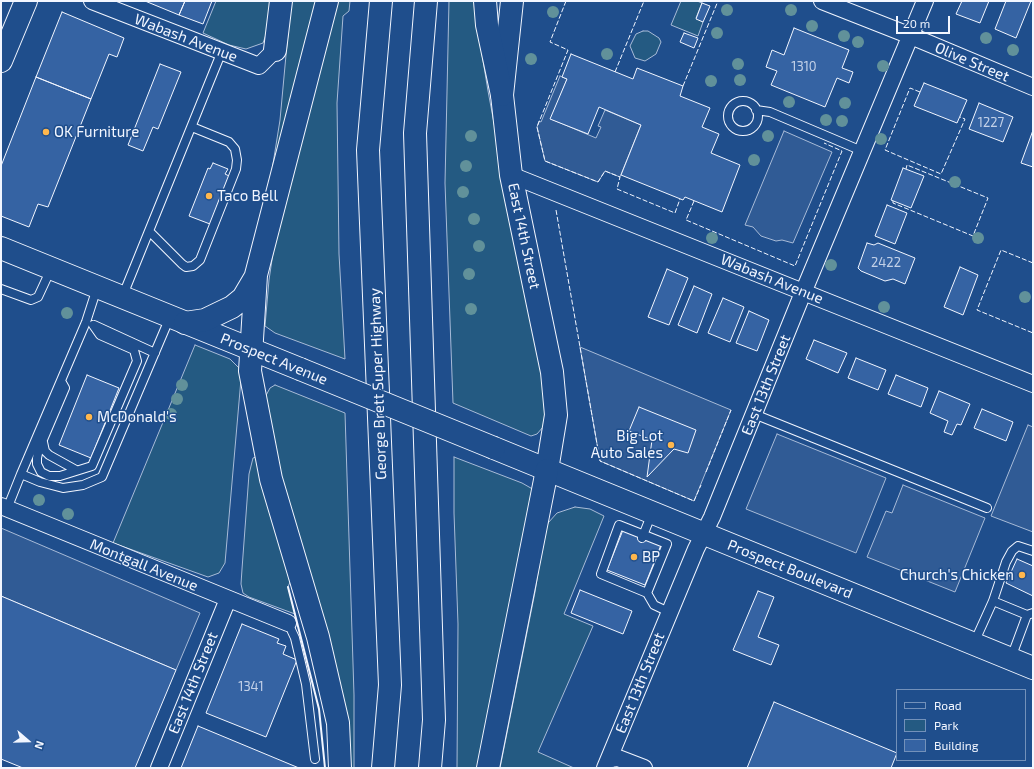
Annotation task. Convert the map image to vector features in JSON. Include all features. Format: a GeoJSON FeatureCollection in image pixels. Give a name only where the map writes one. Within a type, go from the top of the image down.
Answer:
{"type":"FeatureCollection","features":[{"type":"Feature","properties":{"kind":"main road"},"geometry":{"type":"LineString","coordinates":[[1,61],[26,1]]}},
{"type":"Feature","properties":{"kind":"main road"},"geometry":{"type":"LineString","coordinates":[[275,50],[281,1]]}},
{"type":"Feature","properties":{"kind":"main road"},"geometry":{"type":"LineString","coordinates":[[327,1],[256,275],[250,371],[271,479],[318,636],[338,723],[340,768]]}},
{"type":"Feature","properties":{"kind":"main road","name":"George Brett Super Highway"},"geometry":{"type":"LineString","coordinates":[[381,1],[368,150],[390,685],[383,768]]}},
{"type":"Feature","properties":{"kind":"main road"},"geometry":{"type":"LineString","coordinates":[[426,1],[415,133],[434,720],[430,768]]}},
{"type":"Feature","properties":{"kind":"main road"},"geometry":{"type":"LineString","coordinates":[[485,1],[486,25],[502,95]]}},
{"type":"Feature","properties":{"kind":"main road","name":"East 14th Street"},"geometry":{"type":"LineString","coordinates":[[488,768],[547,470],[556,414],[552,372],[511,175],[502,95],[512,1]]}},
{"type":"Feature","properties":{"kind":"main road","name":"Prospect Avenue"},"geometry":{"type":"LineString","coordinates":[[1,248],[547,470]]}},
{"type":"Feature","properties":{"kind":"main road"},"geometry":{"type":"LineString","coordinates":[[178,320],[205,320],[232,308],[243,298],[256,275]]}},
{"type":"Feature","properties":{"kind":"main road","name":"Prospect Boulevard"},"geometry":{"type":"LineString","coordinates":[[547,470],[1033,668]]}},
{"type":"Feature","properties":{"kind":"street","name":"Wabash Avenue"},"geometry":{"type":"LineString","coordinates":[[92,1],[259,66],[275,50]]}},
{"type":"Feature","properties":{"kind":"street","name":"Olive Street"},"geometry":{"type":"LineString","coordinates":[[822,1],[1033,87]]}},
{"type":"Feature","properties":{"kind":"street","name":"East 13th Street"},"geometry":{"type":"LineString","coordinates":[[607,763],[702,534],[712,517],[925,1]]}},
{"type":"Feature","properties":{"kind":"street","name":"Wabash Avenue"},"geometry":{"type":"LineString","coordinates":[[511,175],[1033,384]]}},
{"type":"Feature","properties":{"kind":"street","name":"Montgall Avenue"},"geometry":{"type":"LineString","coordinates":[[4,508],[288,623]]}},
{"type":"Feature","properties":{"kind":"street","name":"East 14th Street"},"geometry":{"type":"LineString","coordinates":[[159,768],[228,599]]}},
{"type":"Feature","properties":{"kind":"street"},"geometry":{"type":"LineString","coordinates":[[607,763],[618,758],[644,768]]}},
{"type":"Feature","properties":{"kind":"lane"},"geometry":{"type":"LineString","coordinates":[[122,297],[222,52]]}},
{"type":"Feature","properties":{"kind":"lane"},"geometry":{"type":"LineString","coordinates":[[756,110],[770,112],[862,151]]}},
{"type":"Feature","properties":{"kind":"lane"},"geometry":{"type":"LineString","coordinates":[[149,231],[186,267],[193,266],[200,260],[236,169],[237,160],[235,149],[229,142],[192,127]]}},
{"type":"Feature","properties":{"kind":"lane"},"geometry":{"type":"LineString","coordinates":[[1,289],[31,300],[38,297],[51,268]]}},
{"type":"Feature","properties":{"kind":"lane"},"geometry":{"type":"LineString","coordinates":[[4,508],[21,474],[61,380],[89,323],[98,287]]}},
{"type":"Feature","properties":{"kind":"lane"},"geometry":{"type":"LineString","coordinates":[[21,474],[40,482],[63,488],[83,485],[102,477],[155,353],[178,320]]}},
{"type":"Feature","properties":{"kind":"lane"},"geometry":{"type":"LineString","coordinates":[[89,323],[155,353]]}},
{"type":"Feature","properties":{"kind":"lane"},"geometry":{"type":"LineString","coordinates":[[61,380],[65,388],[37,458],[37,464],[41,472],[49,476],[60,476],[92,466],[137,361],[137,355],[134,350],[100,335],[89,323]]}},
{"type":"Feature","properties":{"kind":"lane"},"geometry":{"type":"LineString","coordinates":[[754,414],[987,508]]}},
{"type":"Feature","properties":{"kind":"lane"},"geometry":{"type":"LineString","coordinates":[[43,441],[45,451],[49,455],[76,470]]}},
{"type":"Feature","properties":{"kind":"lane"},"geometry":{"type":"LineString","coordinates":[[643,536],[652,513]]}},
{"type":"Feature","properties":{"kind":"lane"},"geometry":{"type":"LineString","coordinates":[[647,593],[667,544],[643,536],[619,525],[601,574],[624,581],[647,593],[654,605],[669,612]]}},
{"type":"Feature","properties":{"kind":"lane"},"geometry":{"type":"LineString","coordinates":[[973,644],[993,601],[1006,562],[1012,551],[1018,546],[1033,550]]}},
{"type":"Feature","properties":{"kind":"lane"},"geometry":{"type":"LineString","coordinates":[[993,601],[1030,614],[1010,659]]}},
{"type":"Feature","properties":{"kind":"lane"},"geometry":{"type":"LineString","coordinates":[[288,623],[295,638],[306,684],[315,759]]}},
{"type":"Feature","properties":{"kind":"green space"},"geometry":{"type":"Polygon","coordinates":[[[216,1],[272,1],[267,32],[263,43],[246,49],[229,45],[203,33],[216,1]]]}},
{"type":"Feature","properties":{"kind":"green space"},"geometry":{"type":"Polygon","coordinates":[[[291,1],[319,1],[268,195],[280,120],[291,1]]]}},
{"type":"Feature","properties":{"kind":"green space"},"geometry":{"type":"Polygon","coordinates":[[[336,1],[350,1],[349,11],[343,16],[337,103],[339,254],[345,359],[275,333],[265,326],[274,246],[336,1]]]}},
{"type":"Feature","properties":{"kind":"green space"},"geometry":{"type":"Polygon","coordinates":[[[449,1],[476,1],[478,30],[488,91],[547,405],[543,427],[537,434],[531,436],[453,403],[445,183],[449,1]]]}},
{"type":"Feature","properties":{"kind":"green space"},"geometry":{"type":"Polygon","coordinates":[[[681,1],[697,1],[702,3],[696,18],[703,22],[698,36],[671,25],[681,1]]]}},
{"type":"Feature","properties":{"kind":"green space"},"geometry":{"type":"Polygon","coordinates":[[[643,31],[648,31],[659,38],[661,42],[656,54],[645,61],[635,58],[630,46],[636,34],[643,31]]]}},
{"type":"Feature","properties":{"kind":"green space"},"geometry":{"type":"Polygon","coordinates":[[[195,345],[230,359],[239,368],[241,379],[225,563],[219,573],[208,577],[113,543],[195,345]]]}},
{"type":"Feature","properties":{"kind":"green space"},"geometry":{"type":"Polygon","coordinates":[[[275,385],[345,413],[354,695],[354,768],[348,768],[263,401],[270,388],[275,385]]]}},
{"type":"Feature","properties":{"kind":"green space"},"geometry":{"type":"Polygon","coordinates":[[[256,457],[290,582],[288,587],[295,614],[249,597],[243,593],[241,584],[249,474],[253,458],[256,457]]]}},
{"type":"Feature","properties":{"kind":"green space"},"geometry":{"type":"Polygon","coordinates":[[[454,457],[522,483],[536,491],[481,768],[457,768],[458,624],[454,513],[454,457]]]}},
{"type":"Feature","properties":{"kind":"green space"},"geometry":{"type":"Polygon","coordinates":[[[575,507],[590,509],[604,516],[564,614],[593,626],[538,752],[574,768],[500,768],[535,592],[544,535],[548,523],[557,513],[575,507]]]}},
{"type":"Feature","properties":{"kind":"shaded area"},"geometry":{"type":"Polygon","coordinates":[[[560,76],[567,79],[551,119],[596,138],[601,127],[598,126],[605,110],[641,125],[620,177],[605,171],[598,182],[545,161],[537,127],[539,121],[541,122],[560,76]]]}},
{"type":"Feature","properties":{"kind":"shaded area"},"geometry":{"type":"Polygon","coordinates":[[[784,131],[832,152],[793,243],[782,240],[776,241],[761,236],[753,227],[745,225],[784,131]]]}},
{"type":"Feature","properties":{"kind":"shaded area"},"geometry":{"type":"Polygon","coordinates":[[[580,347],[731,410],[694,501],[600,461],[580,347]]]}},
{"type":"Feature","properties":{"kind":"shaded area"},"geometry":{"type":"Polygon","coordinates":[[[1028,425],[1033,427],[1033,532],[991,516],[1028,425]]]}},
{"type":"Feature","properties":{"kind":"shaded area"},"geometry":{"type":"Polygon","coordinates":[[[777,434],[886,478],[856,553],[746,509],[777,434]]]}},
{"type":"Feature","properties":{"kind":"shaded area"},"geometry":{"type":"Polygon","coordinates":[[[903,485],[985,518],[955,592],[867,557],[886,511],[892,513],[903,485]]]}},
{"type":"Feature","properties":{"kind":"shaded area"},"geometry":{"type":"Polygon","coordinates":[[[1,528],[200,613],[176,670],[1,596],[1,528]]]}},
{"type":"Feature","properties":{"kind":"building"},"geometry":{"type":"Polygon","coordinates":[[[145,1],[185,1],[179,15],[145,1]]]}},
{"type":"Feature","properties":{"kind":"building"},"geometry":{"type":"Polygon","coordinates":[[[185,1],[212,1],[203,24],[179,15],[185,1]]]}},
{"type":"Feature","properties":{"kind":"building"},"geometry":{"type":"Polygon","coordinates":[[[962,1],[989,1],[980,23],[956,14],[962,1]]]}},
{"type":"Feature","properties":{"kind":"building"},"geometry":{"type":"Polygon","coordinates":[[[1006,1],[1031,1],[1016,38],[995,29],[1006,1]]]}},
{"type":"Feature","properties":{"kind":"building"},"geometry":{"type":"Polygon","coordinates":[[[702,3],[710,6],[703,22],[696,19],[702,3]]]}},
{"type":"Feature","properties":{"kind":"building"},"geometry":{"type":"Polygon","coordinates":[[[62,12],[124,38],[117,57],[109,54],[91,99],[36,77],[62,12]]]}},
{"type":"Feature","properties":{"kind":"building"},"geometry":{"type":"Polygon","coordinates":[[[794,28],[849,50],[842,68],[853,72],[849,83],[837,78],[825,107],[771,85],[777,71],[766,67],[772,50],[784,55],[794,28]]]}},
{"type":"Feature","properties":{"kind":"building"},"geometry":{"type":"Polygon","coordinates":[[[684,33],[698,38],[694,48],[680,42],[684,33]]]}},
{"type":"Feature","properties":{"kind":"building"},"geometry":{"type":"Polygon","coordinates":[[[571,54],[633,79],[637,68],[683,86],[680,96],[710,108],[702,127],[719,134],[711,153],[740,165],[722,212],[685,197],[683,200],[621,175],[641,125],[599,107],[588,134],[550,119],[567,79],[562,77],[571,54]]]}},
{"type":"Feature","properties":{"kind":"building"},"geometry":{"type":"Polygon","coordinates":[[[160,64],[181,72],[158,129],[153,127],[143,151],[128,145],[160,64]]]}},
{"type":"Feature","properties":{"kind":"building","name":"OK Furniture"},"geometry":{"type":"Polygon","coordinates":[[[36,77],[91,99],[48,207],[38,204],[29,227],[1,216],[1,166],[36,77]]]}},
{"type":"Feature","properties":{"kind":"building"},"geometry":{"type":"Polygon","coordinates":[[[924,83],[967,100],[957,123],[914,106],[924,83]]]}},
{"type":"Feature","properties":{"kind":"building"},"geometry":{"type":"Polygon","coordinates":[[[979,103],[1013,117],[1003,142],[969,129],[979,103]]]}},
{"type":"Feature","properties":{"kind":"building"},"geometry":{"type":"Polygon","coordinates":[[[1032,133],[1033,134],[1033,167],[1021,163],[1032,133]]]}},
{"type":"Feature","properties":{"kind":"building","name":"Taco Bell"},"geometry":{"type":"Polygon","coordinates":[[[213,163],[228,169],[225,174],[229,176],[210,224],[189,216],[208,168],[210,169],[213,163]]]}},
{"type":"Feature","properties":{"kind":"building"},"geometry":{"type":"Polygon","coordinates":[[[903,168],[924,176],[911,208],[891,200],[903,168]]]}},
{"type":"Feature","properties":{"kind":"building"},"geometry":{"type":"Polygon","coordinates":[[[887,205],[907,213],[895,244],[875,236],[887,205]]]}},
{"type":"Feature","properties":{"kind":"building"},"geometry":{"type":"Polygon","coordinates":[[[867,243],[874,245],[878,243],[915,258],[905,284],[893,279],[885,281],[861,271],[858,268],[867,243]]]}},
{"type":"Feature","properties":{"kind":"building"},"geometry":{"type":"Polygon","coordinates":[[[960,267],[978,275],[963,315],[944,307],[960,267]]]}},
{"type":"Feature","properties":{"kind":"building"},"geometry":{"type":"Polygon","coordinates":[[[667,269],[688,278],[669,325],[648,317],[667,269]]]}},
{"type":"Feature","properties":{"kind":"building"},"geometry":{"type":"Polygon","coordinates":[[[694,286],[712,294],[697,333],[678,325],[694,286]]]}},
{"type":"Feature","properties":{"kind":"building"},"geometry":{"type":"Polygon","coordinates":[[[723,298],[744,307],[730,342],[708,333],[723,298]]]}},
{"type":"Feature","properties":{"kind":"building"},"geometry":{"type":"Polygon","coordinates":[[[749,311],[769,320],[757,351],[736,343],[749,311]]]}},
{"type":"Feature","properties":{"kind":"building"},"geometry":{"type":"Polygon","coordinates":[[[814,340],[847,353],[838,373],[806,359],[814,340]]]}},
{"type":"Feature","properties":{"kind":"building"},"geometry":{"type":"Polygon","coordinates":[[[856,358],[886,370],[878,390],[848,378],[856,358]]]}},
{"type":"Feature","properties":{"kind":"building","name":"McDonald's"},"geometry":{"type":"Polygon","coordinates":[[[87,375],[119,388],[91,458],[59,445],[87,375]]]}},
{"type":"Feature","properties":{"kind":"building"},"geometry":{"type":"Polygon","coordinates":[[[896,375],[928,388],[921,407],[888,394],[896,375]]]}},
{"type":"Feature","properties":{"kind":"building"},"geometry":{"type":"Polygon","coordinates":[[[939,391],[970,404],[961,425],[957,424],[952,435],[944,432],[948,421],[930,413],[939,391]]]}},
{"type":"Feature","properties":{"kind":"building","name":"Big Lot Auto Sales"},"geometry":{"type":"Polygon","coordinates":[[[639,407],[696,430],[688,453],[674,449],[647,477],[652,440],[629,431],[639,407]]]}},
{"type":"Feature","properties":{"kind":"building"},"geometry":{"type":"Polygon","coordinates":[[[982,409],[1013,422],[1006,441],[974,428],[982,409]]]}},
{"type":"Feature","properties":{"kind":"building","name":"BP"},"geometry":{"type":"Polygon","coordinates":[[[623,530],[661,545],[645,585],[607,570],[623,530]]]}},
{"type":"Feature","properties":{"kind":"building","name":"Church's Chicken"},"geometry":{"type":"Polygon","coordinates":[[[1017,559],[1033,566],[1033,596],[1006,583],[1017,559]]]}},
{"type":"Feature","properties":{"kind":"building"},"geometry":{"type":"Polygon","coordinates":[[[580,590],[632,611],[623,634],[571,613],[580,590]]]}},
{"type":"Feature","properties":{"kind":"building"},"geometry":{"type":"Polygon","coordinates":[[[758,591],[774,597],[758,637],[779,645],[771,665],[733,650],[758,591]]]}},
{"type":"Feature","properties":{"kind":"building"},"geometry":{"type":"Polygon","coordinates":[[[1,596],[176,670],[135,768],[23,768],[1,759],[1,596]]]}},
{"type":"Feature","properties":{"kind":"building"},"geometry":{"type":"Polygon","coordinates":[[[242,624],[279,639],[277,643],[286,646],[283,654],[297,660],[266,737],[206,713],[242,624]]]}},
{"type":"Feature","properties":{"kind":"building"},"geometry":{"type":"Polygon","coordinates":[[[774,702],[896,753],[891,768],[747,768],[774,702]]]}},
{"type":"Feature","properties":{"kind":"building"},"geometry":{"type":"Polygon","coordinates":[[[198,726],[299,768],[181,768],[198,726]]]}},
{"type":"Feature","properties":{"kind":"fence"},"geometry":{"type":"LineString","coordinates":[[566,1],[550,42],[568,50],[537,127],[545,161],[598,182],[605,171],[620,177],[617,189],[675,213],[680,199]]}},
{"type":"Feature","properties":{"kind":"fence"},"geometry":{"type":"LineString","coordinates":[[615,72],[644,1]]}},
{"type":"Feature","properties":{"kind":"fence"},"geometry":{"type":"LineString","coordinates":[[683,86],[718,1]]}},
{"type":"Feature","properties":{"kind":"fence"},"geometry":{"type":"LineString","coordinates":[[920,92],[910,88],[885,150],[941,174],[965,119],[960,117]]}},
{"type":"Feature","properties":{"kind":"fence"},"geometry":{"type":"LineString","coordinates":[[694,201],[686,220],[795,266],[842,151],[824,143]]}},
{"type":"Feature","properties":{"kind":"fence"},"geometry":{"type":"LineString","coordinates":[[893,201],[893,203],[973,236],[988,198],[907,165],[906,169]]}},
{"type":"Feature","properties":{"kind":"fence"},"geometry":{"type":"LineString","coordinates":[[556,210],[600,461],[694,501],[701,485]]}},
{"type":"Feature","properties":{"kind":"fence"},"geometry":{"type":"LineString","coordinates":[[1033,263],[1001,250],[977,310],[1033,333]]}},
{"type":"Feature","properties":{"kind":"fence"},"geometry":{"type":"LineString","coordinates":[[706,472],[731,410]]}},
{"type":"Feature","properties":{"kind":"wall"},"geometry":{"type":"LineString","coordinates":[[288,587],[319,709],[325,768]]}},
{"type":"Feature","properties":{"kind":"place","name":"OK Furniture"},"geometry":{"type":"Point","coordinates":[46,132]}},
{"type":"Feature","properties":{"kind":"place","name":"Taco Bell"},"geometry":{"type":"Point","coordinates":[209,196]}},
{"type":"Feature","properties":{"kind":"place","name":"McDonald's"},"geometry":{"type":"Point","coordinates":[89,417]}},
{"type":"Feature","properties":{"kind":"place","name":"Big Lot Auto Sales"},"geometry":{"type":"Point","coordinates":[671,445]}},
{"type":"Feature","properties":{"kind":"place","name":"BP"},"geometry":{"type":"Point","coordinates":[634,557]}},
{"type":"Feature","properties":{"kind":"place","name":"Church's Chicken"},"geometry":{"type":"Point","coordinates":[1022,575]}}]}
